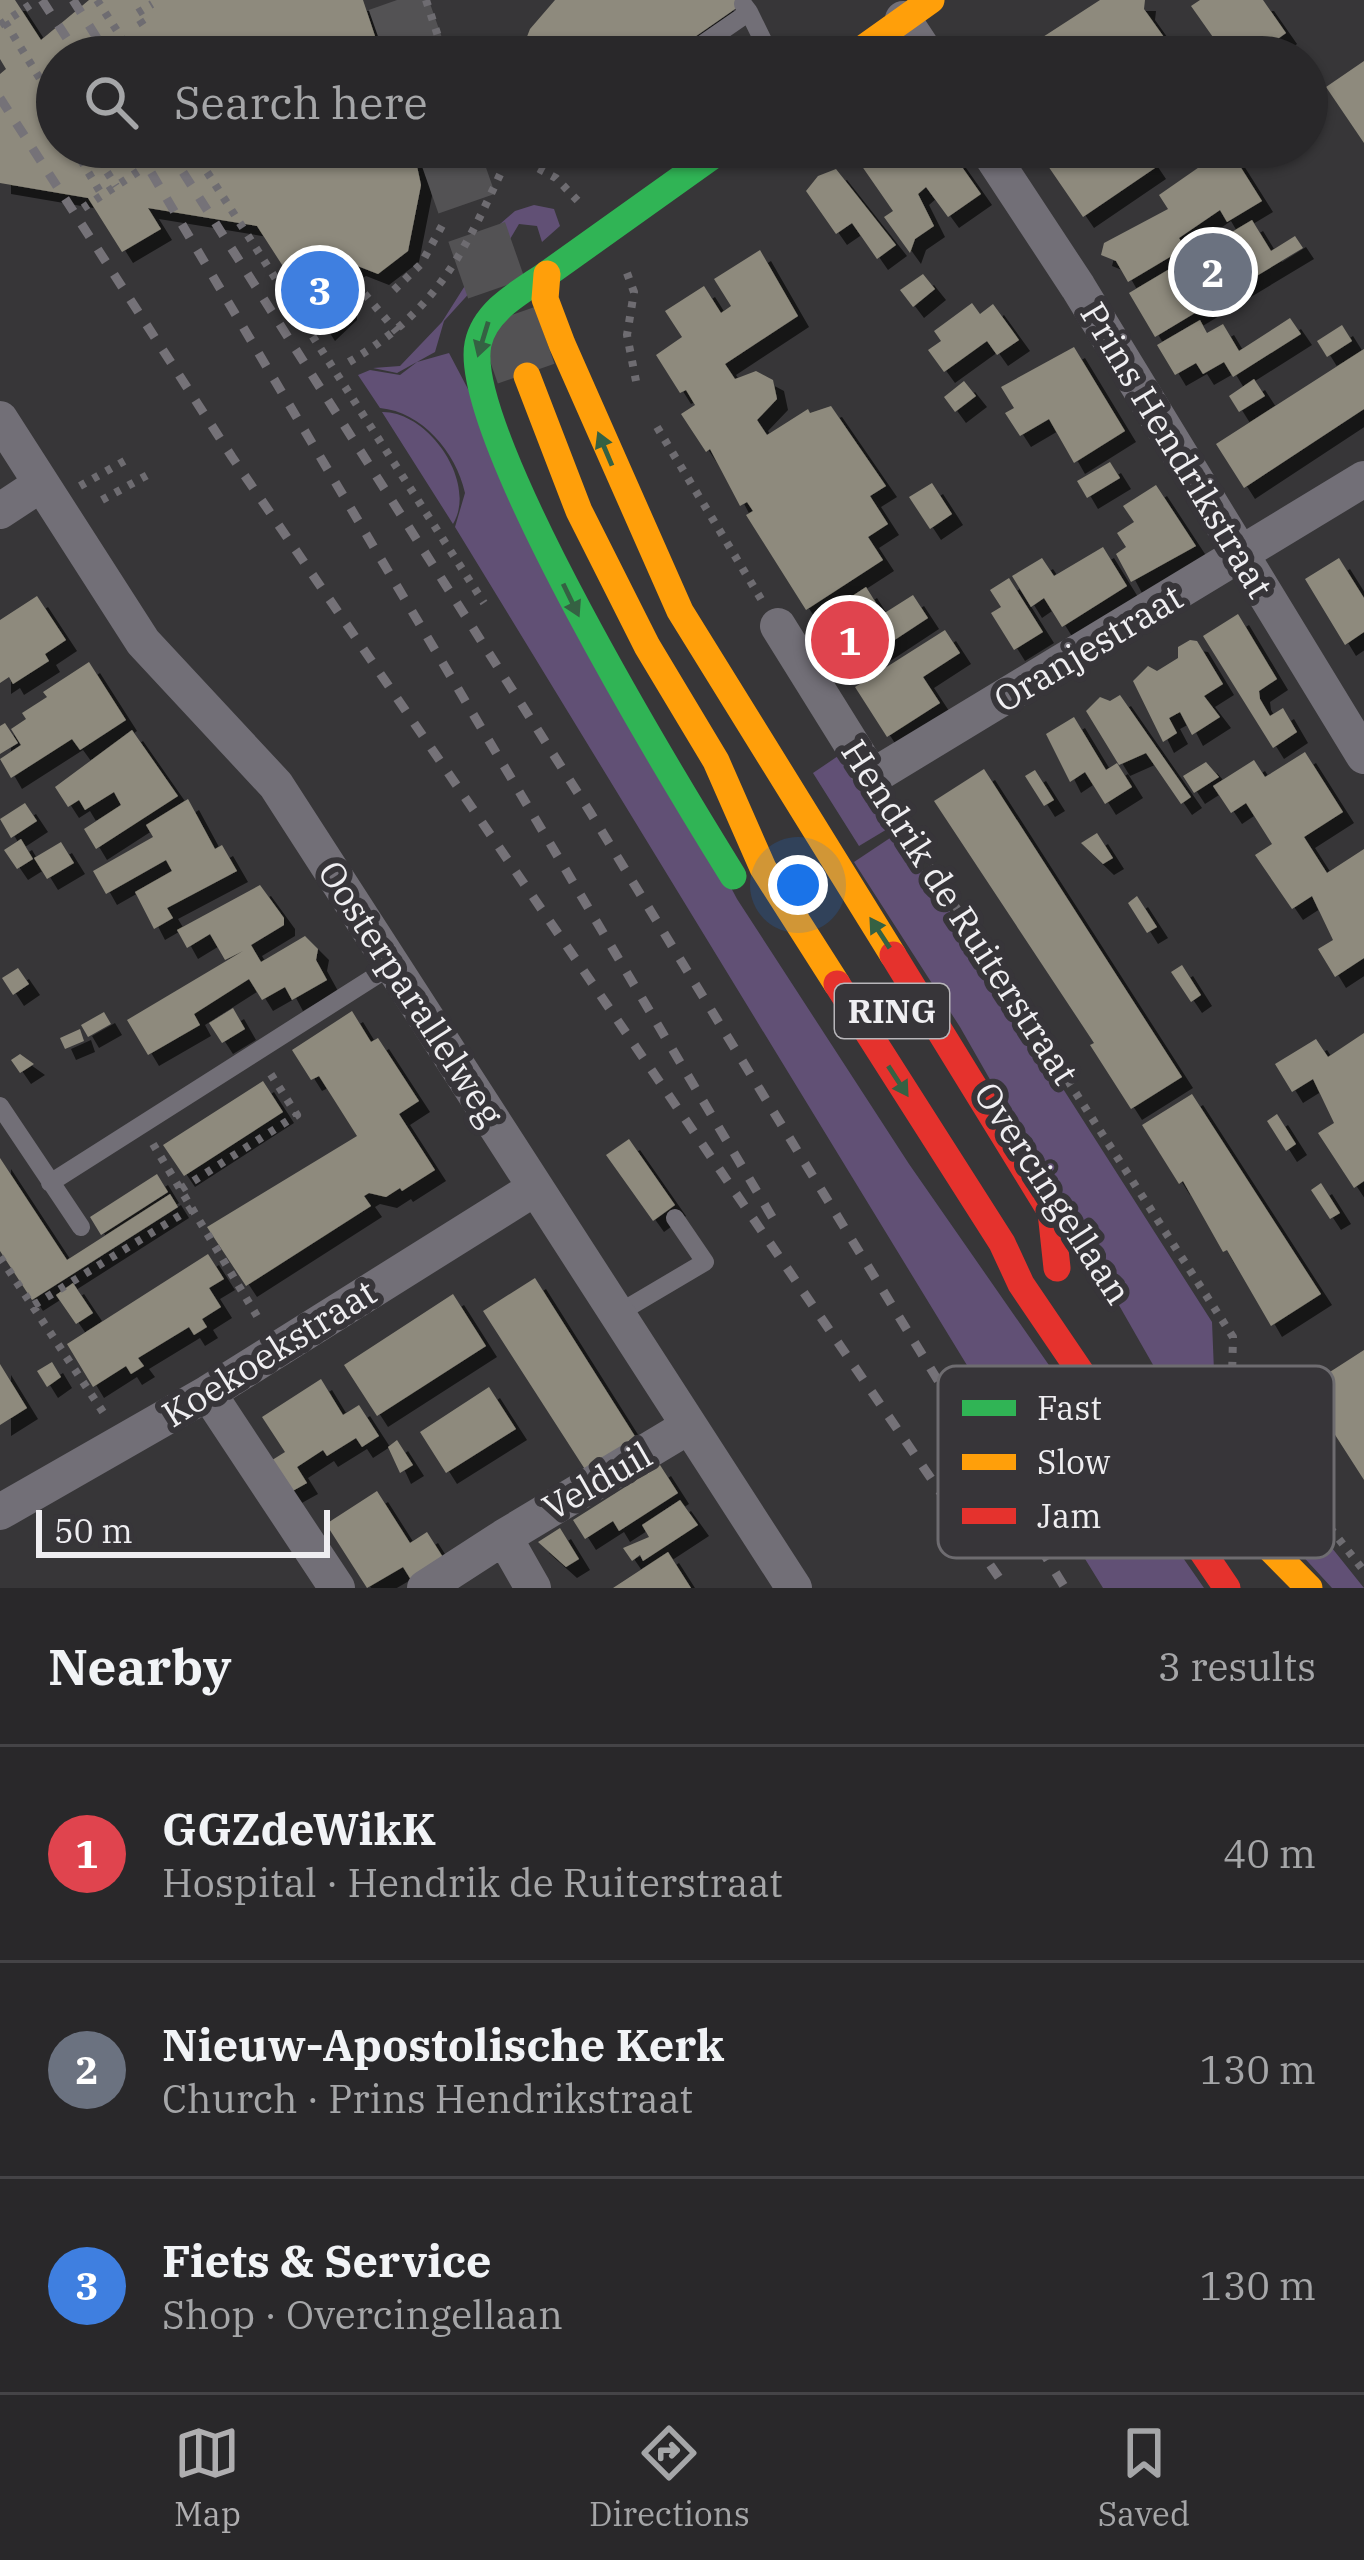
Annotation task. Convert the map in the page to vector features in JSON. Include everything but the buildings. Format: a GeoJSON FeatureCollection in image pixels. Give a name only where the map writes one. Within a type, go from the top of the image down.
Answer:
{"type":"FeatureCollection","features":[{"type":"Feature","properties":{"kind":"main road"},"geometry":{"type":"LineString","coordinates":[[880,36],[917,9]]}},
{"type":"Feature","properties":{"kind":"main road"},"geometry":{"type":"LineString","coordinates":[[696,168],[486,322],[477,372],[523,493],[578,615],[752,905]]}},
{"type":"Feature","properties":{"kind":"main road","name":"Overcingellaan"},"geometry":{"type":"LineString","coordinates":[[547,274],[545,299],[562,344],[680,611],[1052,1212],[1063,1276],[916,1048]]}},
{"type":"Feature","properties":{"kind":"main road","name":"Overcingellaan"},"geometry":{"type":"LineString","coordinates":[[527,376],[611,577],[716,761],[763,868],[1077,1366]]}},
{"type":"Feature","properties":{"kind":"main road","name":"Overcingellaan"},"geometry":{"type":"LineString","coordinates":[[716,761],[789,851]]}},
{"type":"Feature","properties":{"kind":"main road"},"geometry":{"type":"LineString","coordinates":[[790,964],[948,1204],[982,1251],[1021,1284]]}},
{"type":"Feature","properties":{"kind":"main road","name":"Overcingellaan"},"geometry":{"type":"LineString","coordinates":[[1114,1355],[1122,1366]]}},
{"type":"Feature","properties":{"kind":"main road","name":"Overcingellaan"},"geometry":{"type":"LineString","coordinates":[[1207,1558],[1227,1588]]}},
{"type":"Feature","properties":{"kind":"main road","name":"Overcingellaan"},"geometry":{"type":"LineString","coordinates":[[1279,1558],[1309,1588]]}},
{"type":"Feature","properties":{"kind":"street","name":"Prins Hendrikstraat"},"geometry":{"type":"LineString","coordinates":[[999,168],[1364,756]]}},
{"type":"Feature","properties":{"kind":"street","name":"Oosterparallelweg"},"geometry":{"type":"LineString","coordinates":[[0,419],[143,642],[276,785],[794,1588]]}},
{"type":"Feature","properties":{"kind":"street","name":"Oranjestraat"},"geometry":{"type":"LineString","coordinates":[[872,777],[1364,478]]}},
{"type":"Feature","properties":{"kind":"street"},"geometry":{"type":"LineString","coordinates":[[0,511],[41,484]]}},
{"type":"Feature","properties":{"kind":"street","name":"Hendrik de Ruiterstraat"},"geometry":{"type":"LineString","coordinates":[[778,626],[872,777]]}},
{"type":"Feature","properties":{"kind":"street","name":"Koekoekstraat"},"geometry":{"type":"LineString","coordinates":[[0,1512],[208,1393],[535,1188]]}},
{"type":"Feature","properties":{"kind":"street"},"geometry":{"type":"LineString","coordinates":[[208,1393],[337,1588]]}},
{"type":"Feature","properties":{"kind":"street","name":"Velduil"},"geometry":{"type":"LineString","coordinates":[[425,1588],[689,1426]]}},
{"type":"Feature","properties":{"kind":"street","name":"Velduil"},"geometry":{"type":"LineString","coordinates":[[504,1537],[533,1588]]}},
{"type":"Feature","properties":{"kind":"lane"},"geometry":{"type":"LineString","coordinates":[[711,36],[746,8],[760,36]]}},
{"type":"Feature","properties":{"kind":"lane"},"geometry":{"type":"LineString","coordinates":[[50,1183],[393,965]]}},
{"type":"Feature","properties":{"kind":"lane"},"geometry":{"type":"LineString","coordinates":[[0,1106],[81,1227]]}},
{"type":"Feature","properties":{"kind":"lane"},"geometry":{"type":"LineString","coordinates":[[617,1314],[704,1262],[675,1218]]}},
{"type":"Feature","properties":{"kind":"path"},"geometry":{"type":"LineString","coordinates":[[98,0],[121,36]]}},
{"type":"Feature","properties":{"kind":"path"},"geometry":{"type":"LineString","coordinates":[[426,0],[438,36]]}},
{"type":"Feature","properties":{"kind":"path"},"geometry":{"type":"LineString","coordinates":[[33,3],[2,24],[36,74]]}},
{"type":"Feature","properties":{"kind":"path"},"geometry":{"type":"LineString","coordinates":[[143,26],[136,14],[152,4]]}},
{"type":"Feature","properties":{"kind":"path"},"geometry":{"type":"LineString","coordinates":[[85,168],[102,196]]}},
{"type":"Feature","properties":{"kind":"path"},"geometry":{"type":"LineString","coordinates":[[104,168],[116,187]]}},
{"type":"Feature","properties":{"kind":"path"},"geometry":{"type":"LineString","coordinates":[[204,168],[484,603]]}},
{"type":"Feature","properties":{"kind":"path"},"geometry":{"type":"LineString","coordinates":[[349,362],[398,332],[426,306],[457,263],[503,168]]}},
{"type":"Feature","properties":{"kind":"path"},"geometry":{"type":"LineString","coordinates":[[531,168],[569,190]]}},
{"type":"Feature","properties":{"kind":"path"},"geometry":{"type":"LineString","coordinates":[[83,208],[139,171]]}},
{"type":"Feature","properties":{"kind":"path"},"geometry":{"type":"LineString","coordinates":[[394,290],[421,264],[444,222]]}},
{"type":"Feature","properties":{"kind":"path"},"geometry":{"type":"LineString","coordinates":[[602,235],[634,292],[627,335],[637,385]]}},
{"type":"Feature","properties":{"kind":"path"},"geometry":{"type":"LineString","coordinates":[[344,272],[398,332]]}},
{"type":"Feature","properties":{"kind":"path"},"geometry":{"type":"LineString","coordinates":[[655,424],[778,626]]}},
{"type":"Feature","properties":{"kind":"path"},"geometry":{"type":"LineString","coordinates":[[89,481],[126,460]]}},
{"type":"Feature","properties":{"kind":"path"},"geometry":{"type":"LineString","coordinates":[[103,500],[152,472]]}},
{"type":"Feature","properties":{"kind":"path","name":"Hendrik de Ruiterstraat"},"geometry":{"type":"LineString","coordinates":[[872,777],[1233,1337],[1232,1366]]}},
{"type":"Feature","properties":{"kind":"path"},"geometry":{"type":"LineString","coordinates":[[182,1189],[297,1115],[256,1052]]}},
{"type":"Feature","properties":{"kind":"path"},"geometry":{"type":"LineString","coordinates":[[142,1126],[276,1348]]}},
{"type":"Feature","properties":{"kind":"path"},"geometry":{"type":"LineString","coordinates":[[34,1305],[192,1208]]}},
{"type":"Feature","properties":{"kind":"path"},"geometry":{"type":"LineString","coordinates":[[0,1257],[123,1444]]}},
{"type":"Feature","properties":{"kind":"path","name":"Hendrik de Ruiterstraat"},"geometry":{"type":"LineString","coordinates":[[1334,1533],[1364,1571]]}},
{"type":"Feature","properties":{"kind":"shaded area"},"geometry":{"type":"Polygon","coordinates":[[[534,205],[554,209],[560,226],[542,242],[537,226],[519,224],[497,261],[500,224],[515,211],[534,205]]]}},
{"type":"Feature","properties":{"kind":"shaded area"},"geometry":{"type":"Polygon","coordinates":[[[490,246],[494,266],[444,321],[435,352],[397,373],[373,368],[400,366],[442,322],[490,246]]]}},
{"type":"Feature","properties":{"kind":"shaded area"},"geometry":{"type":"Polygon","coordinates":[[[449,353],[737,899],[909,1164],[1050,1366],[967,1366],[455,527],[465,493],[454,463],[423,426],[380,408],[358,375],[370,370],[400,375],[417,362],[449,353]]]}},
{"type":"Feature","properties":{"kind":"shaded area"},"geometry":{"type":"Polygon","coordinates":[[[382,412],[416,423],[444,452],[459,489],[453,524],[382,412]]]}},
{"type":"Feature","properties":{"kind":"shaded area"},"geometry":{"type":"Polygon","coordinates":[[[841,754],[889,828],[859,846],[813,773],[841,754]]]}},
{"type":"Feature","properties":{"kind":"shaded area"},"geometry":{"type":"Polygon","coordinates":[[[899,832],[1212,1322],[1214,1366],[1154,1366],[960,1027],[854,862],[899,832]]]}},
{"type":"Feature","properties":{"kind":"shaded area"},"geometry":{"type":"Polygon","coordinates":[[[1334,1550],[1364,1588],[1332,1588],[1304,1558],[1334,1558],[1334,1550]]]}},
{"type":"Feature","properties":{"kind":"shaded area"},"geometry":{"type":"Polygon","coordinates":[[[1084,1558],[1183,1558],[1204,1588],[1103,1588],[1084,1558]]]}},
{"type":"Feature","properties":{"kind":"tunnel"},"geometry":{"type":"LineString","coordinates":[[397,0],[410,36]]}},
{"type":"Feature","properties":{"kind":"tunnel"},"geometry":{"type":"LineString","coordinates":[[454,168],[527,376]]}},
{"type":"Feature","properties":{"kind":"railway"},"geometry":{"type":"LineString","coordinates":[[42,0],[65,36]]}},
{"type":"Feature","properties":{"kind":"railway"},"geometry":{"type":"LineString","coordinates":[[73,0],[96,36]]}},
{"type":"Feature","properties":{"kind":"railway"},"geometry":{"type":"LineString","coordinates":[[0,98],[36,154]]}},
{"type":"Feature","properties":{"kind":"railway"},"geometry":{"type":"LineString","coordinates":[[45,168],[232,457],[938,1489]]}},
{"type":"Feature","properties":{"kind":"railway"},"geometry":{"type":"LineString","coordinates":[[148,168],[778,1227]]}},
{"type":"Feature","properties":{"kind":"railway"},"geometry":{"type":"LineString","coordinates":[[180,168],[590,812],[938,1381]]}},
{"type":"Feature","properties":{"kind":"railway"},"geometry":{"type":"LineString","coordinates":[[985,1558],[1006,1588]]}},
{"type":"Feature","properties":{"kind":"railway"},"geometry":{"type":"LineString","coordinates":[[1047,1558],[1065,1588]]}},
{"type":"Feature","properties":{"kind":"traffic: fast"},"geometry":{"type":"LineString","coordinates":[[547,274],[696,168]]}},
{"type":"Feature","properties":{"kind":"traffic: fast"},"geometry":{"type":"LineString","coordinates":[[547,274],[488,321],[478,344],[482,389],[503,452],[578,610],[733,876]]}},
{"type":"Feature","properties":{"kind":"traffic: slow"},"geometry":{"type":"LineString","coordinates":[[880,36],[931,0]]}},
{"type":"Feature","properties":{"kind":"traffic: slow"},"geometry":{"type":"LineString","coordinates":[[547,274],[545,299],[562,344],[680,611],[893,955]]}},
{"type":"Feature","properties":{"kind":"traffic: slow"},"geometry":{"type":"LineString","coordinates":[[527,376],[579,511],[647,646],[716,761],[763,868],[837,984]]}},
{"type":"Feature","properties":{"kind":"traffic: slow"},"geometry":{"type":"LineString","coordinates":[[1279,1558],[1309,1588]]}},
{"type":"Feature","properties":{"kind":"traffic: jam"},"geometry":{"type":"LineString","coordinates":[[893,955],[1051,1212],[1057,1268]]}},
{"type":"Feature","properties":{"kind":"traffic: jam"},"geometry":{"type":"LineString","coordinates":[[837,984],[1077,1366]]}},
{"type":"Feature","properties":{"kind":"traffic: jam"},"geometry":{"type":"LineString","coordinates":[[1207,1558],[1227,1588]]}},
{"type":"Feature","properties":{"kind":"place","name":"Nieuw-Apostolische Kerk"},"geometry":{"type":"Point","coordinates":[1213,272]}},
{"type":"Feature","properties":{"kind":"place","name":"Fiets & Service"},"geometry":{"type":"Point","coordinates":[320,290]}},
{"type":"Feature","properties":{"kind":"place","name":"GGZdeWikK"},"geometry":{"type":"Point","coordinates":[850,640]}}]}
